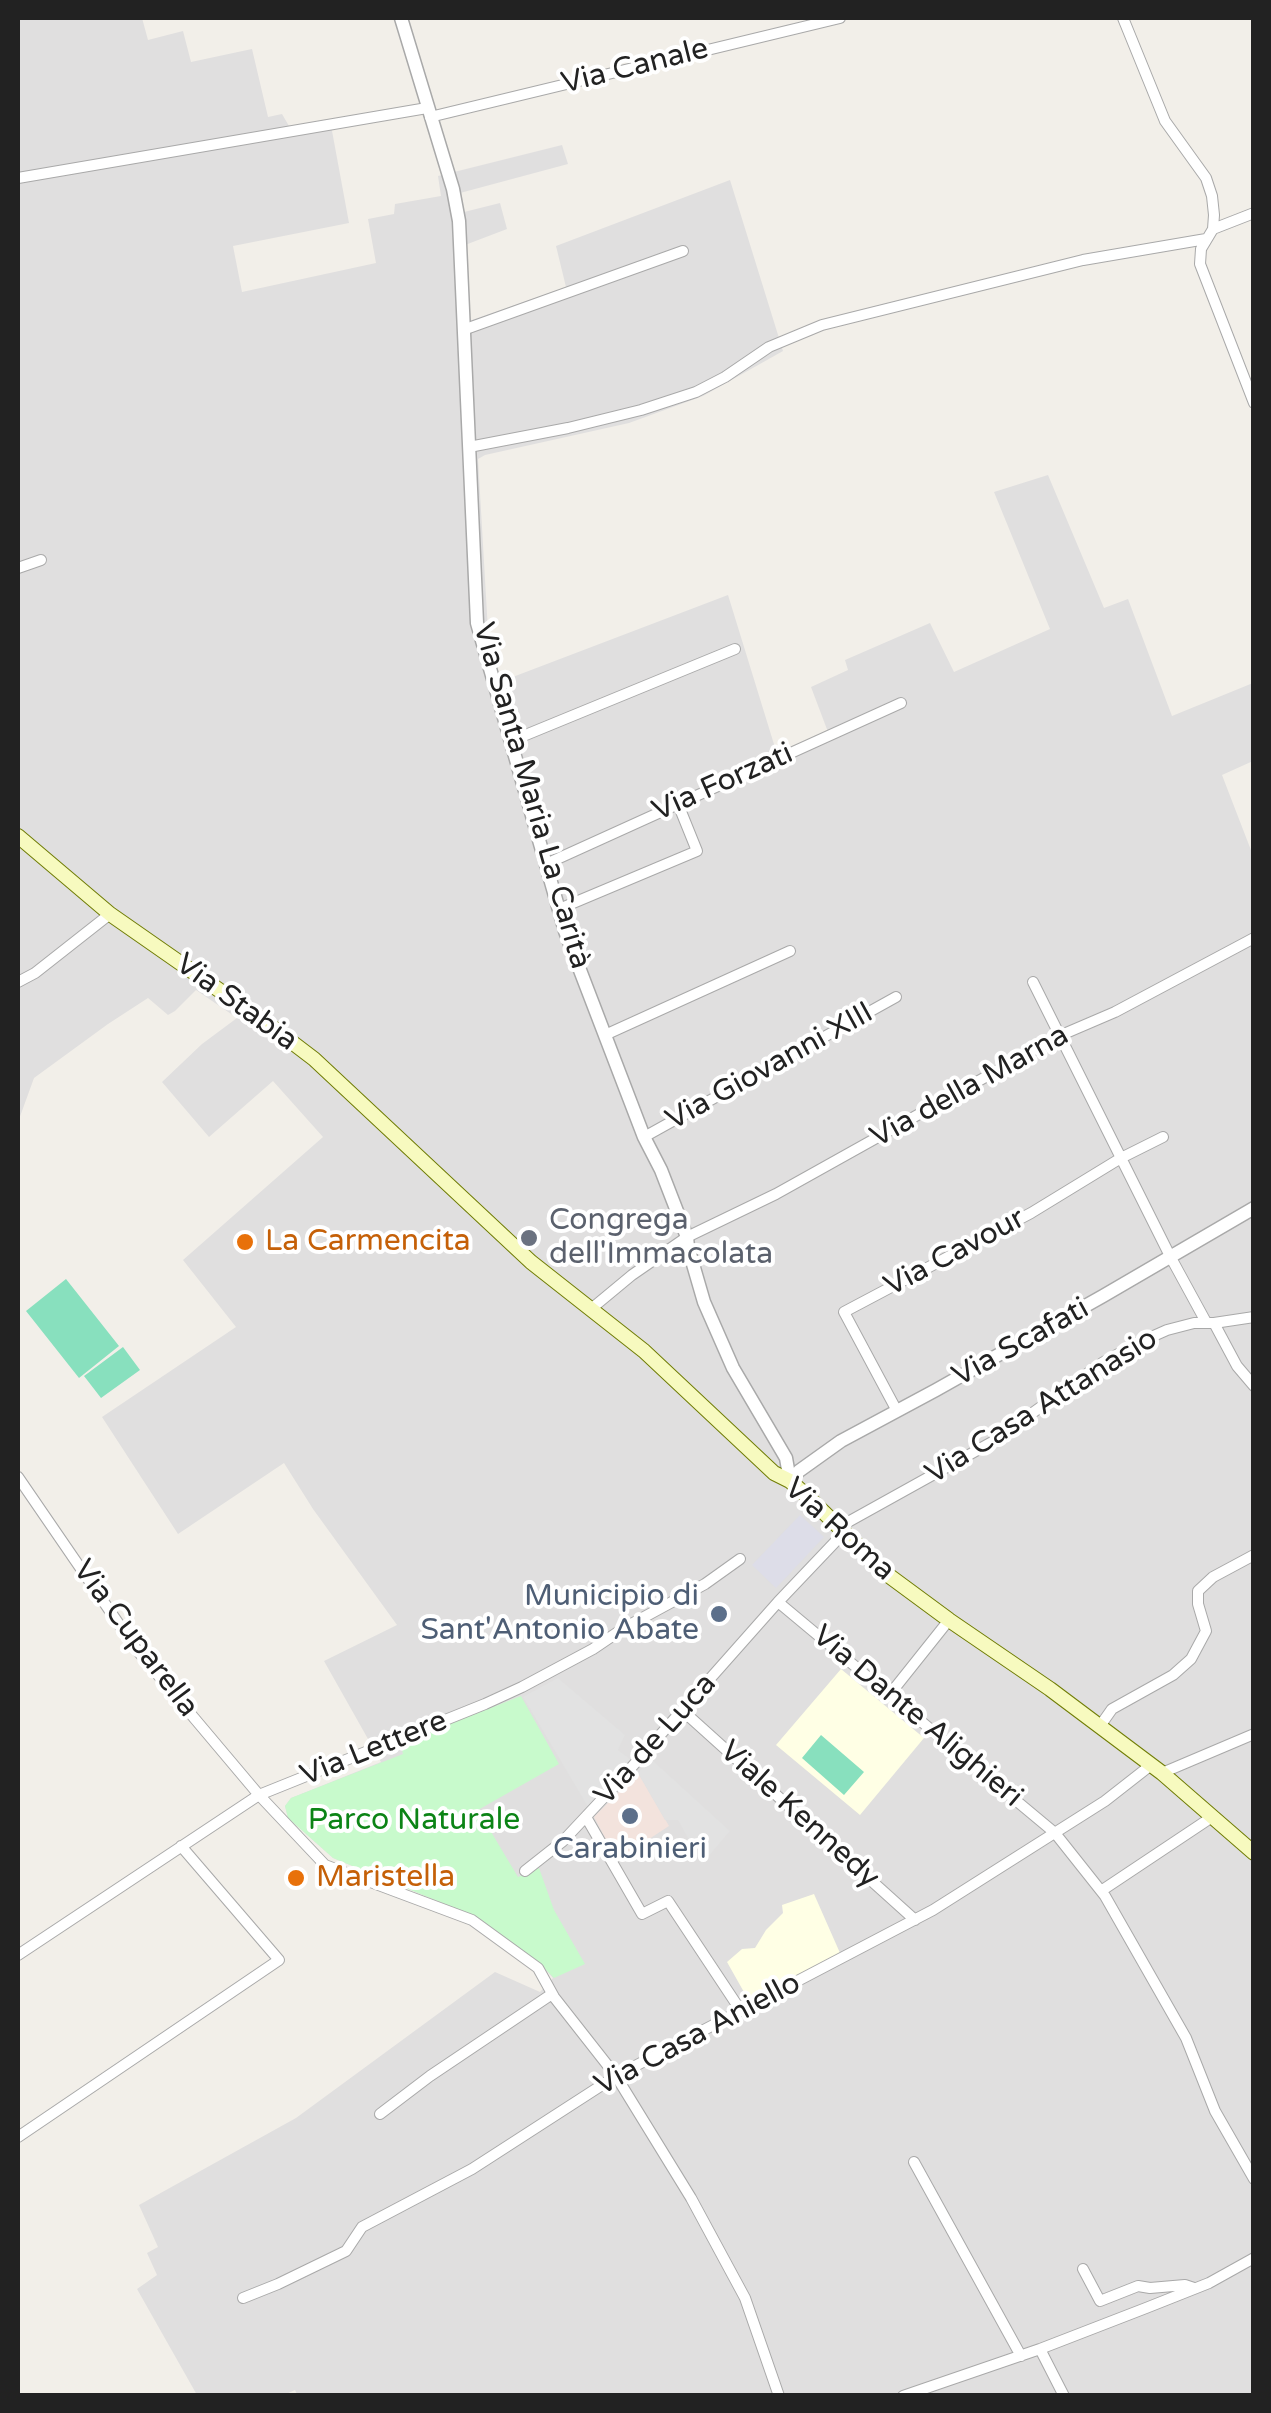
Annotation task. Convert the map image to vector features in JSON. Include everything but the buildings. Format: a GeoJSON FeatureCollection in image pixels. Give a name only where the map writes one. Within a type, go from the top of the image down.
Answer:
{"type":"FeatureCollection","features":[{"type":"Feature","properties":{"kind":"main road","name":"Via Stabia"},"geometry":{"type":"LineString","coordinates":[[18,836],[110,914],[314,1059],[445,1182]]}},
{"type":"Feature","properties":{"kind":"main road","name":"Via Roma"},"geometry":{"type":"LineString","coordinates":[[445,1182],[531,1262],[644,1350],[774,1472],[790,1481],[841,1528],[888,1576],[1050,1688],[1156,1769],[1254,1853]]}},
{"type":"Feature","properties":{"kind":"street","name":"Via Santa Maria La Carità"},"geometry":{"type":"LineString","coordinates":[[400,18],[457,206],[477,623],[559,909],[605,1036],[687,1238],[704,1302],[733,1368],[786,1458],[790,1481]]}},
{"type":"Feature","properties":{"kind":"street","name":"Via Canale"},"geometry":{"type":"LineString","coordinates":[[18,178],[429,112],[840,18]]}},
{"type":"Feature","properties":{"kind":"street"},"geometry":{"type":"LineString","coordinates":[[1123,18],[1165,122],[1206,178],[1214,215],[1201,249],[1200,264],[1254,403]]}},
{"type":"Feature","properties":{"kind":"street"},"geometry":{"type":"LineString","coordinates":[[469,447],[604,419],[696,392],[770,347],[822,325],[1083,260],[1179,242],[1209,234],[1254,213]]}},
{"type":"Feature","properties":{"kind":"street"},"geometry":{"type":"LineString","coordinates":[[464,330],[683,251]]}},
{"type":"Feature","properties":{"kind":"street"},"geometry":{"type":"LineString","coordinates":[[18,568],[42,560]]}},
{"type":"Feature","properties":{"kind":"street"},"geometry":{"type":"LineString","coordinates":[[511,741],[735,649]]}},
{"type":"Feature","properties":{"kind":"street","name":"Via Forzati"},"geometry":{"type":"LineString","coordinates":[[546,864],[901,703]]}},
{"type":"Feature","properties":{"kind":"street"},"geometry":{"type":"LineString","coordinates":[[559,909],[697,851],[678,804]]}},
{"type":"Feature","properties":{"kind":"street"},"geometry":{"type":"LineString","coordinates":[[18,982],[110,914]]}},
{"type":"Feature","properties":{"kind":"street","name":"Via della Marna"},"geometry":{"type":"LineString","coordinates":[[591,1309],[632,1274],[687,1238],[776,1194],[1060,1036],[1115,1012],[1254,938]]}},
{"type":"Feature","properties":{"kind":"street"},"geometry":{"type":"LineString","coordinates":[[605,1036],[790,950]]}},
{"type":"Feature","properties":{"kind":"street"},"geometry":{"type":"LineString","coordinates":[[1034,982],[1170,1256],[1254,1386]]}},
{"type":"Feature","properties":{"kind":"street","name":"Via Giovanni XIII"},"geometry":{"type":"LineString","coordinates":[[644,1137],[896,997]]}},
{"type":"Feature","properties":{"kind":"street","name":"Via Cavour"},"geometry":{"type":"LineString","coordinates":[[897,1411],[844,1312],[1162,1137]]}},
{"type":"Feature","properties":{"kind":"street","name":"Via Scafati"},"geometry":{"type":"LineString","coordinates":[[790,1481],[841,1441],[1254,1208]]}},
{"type":"Feature","properties":{"kind":"street","name":"Via Casa Attanasio"},"geometry":{"type":"LineString","coordinates":[[841,1528],[992,1442],[1115,1356],[1168,1330],[1254,1317]]}},
{"type":"Feature","properties":{"kind":"street","name":"Via Cuparella"},"geometry":{"type":"LineString","coordinates":[[18,1478],[136,1649],[259,1795],[325,1864],[472,1920],[538,1968],[552,1994],[616,2076],[691,2198],[745,2298],[779,2396]]}},
{"type":"Feature","properties":{"kind":"street","name":"Via de Luca"},"geometry":{"type":"LineString","coordinates":[[525,1871],[564,1841],[836,1541],[841,1528]]}},
{"type":"Feature","properties":{"kind":"street"},"geometry":{"type":"LineString","coordinates":[[1100,1726],[1112,1710],[1191,1659],[1206,1631],[1198,1591],[1213,1576],[1254,1556]]}},
{"type":"Feature","properties":{"kind":"street","name":"Via Lettere"},"geometry":{"type":"LineString","coordinates":[[18,1955],[259,1795],[522,1687],[705,1584],[740,1559]]}},
{"type":"Feature","properties":{"kind":"street","name":"Via Dante Alighieri"},"geometry":{"type":"LineString","coordinates":[[778,1602],[1055,1833],[1100,1891],[1186,2038],[1216,2111],[1254,2180]]}},
{"type":"Feature","properties":{"kind":"street"},"geometry":{"type":"LineString","coordinates":[[890,1694],[949,1620]]}},
{"type":"Feature","properties":{"kind":"street","name":"Viale Kennedy"},"geometry":{"type":"LineString","coordinates":[[683,1711],[915,1920]]}},
{"type":"Feature","properties":{"kind":"street","name":"Via Casa Aniello"},"geometry":{"type":"LineString","coordinates":[[243,2298],[346,2251],[362,2227],[472,2169],[616,2076],[915,1920],[1156,1769],[1254,1734]]}},
{"type":"Feature","properties":{"kind":"street"},"geometry":{"type":"LineString","coordinates":[[586,1817],[642,1914],[668,1902],[740,2011]]}},
{"type":"Feature","properties":{"kind":"street"},"geometry":{"type":"LineString","coordinates":[[1100,1891],[1212,1817]]}},
{"type":"Feature","properties":{"kind":"street"},"geometry":{"type":"LineString","coordinates":[[18,2137],[279,1960],[181,1846]]}},
{"type":"Feature","properties":{"kind":"street"},"geometry":{"type":"LineString","coordinates":[[380,2114],[552,1994]]}},
{"type":"Feature","properties":{"kind":"street"},"geometry":{"type":"LineString","coordinates":[[914,2162],[1021,2356]]}},
{"type":"Feature","properties":{"kind":"street"},"geometry":{"type":"LineString","coordinates":[[903,2396],[1040,2350],[1194,2288],[1254,2258]]}},
{"type":"Feature","properties":{"kind":"street"},"geometry":{"type":"LineString","coordinates":[[1083,2270],[1100,2301],[1138,2286],[1194,2288]]}},
{"type":"Feature","properties":{"kind":"street"},"geometry":{"type":"LineString","coordinates":[[1040,2350],[1064,2396]]}},
{"type":"Feature","properties":{"kind":"shaded area"},"geometry":{"type":"Polygon","coordinates":[[[18,18],[142,18],[148,40],[183,31],[191,62],[252,49],[268,117],[282,114],[289,126],[330,120],[349,223],[233,246],[242,292],[376,263],[368,219],[394,214],[395,204],[441,196],[438,176],[562,145],[568,164],[460,193],[464,212],[500,203],[507,229],[465,245],[469,321],[566,287],[556,246],[730,180],[783,351],[703,396],[629,423],[478,459],[489,648],[497,683],[728,595],[777,754],[828,732],[811,687],[848,670],[845,660],[930,623],[954,672],[1050,629],[994,492],[1048,475],[1104,608],[1128,599],[1172,716],[1253,683],[1253,761],[1222,775],[1254,858],[1253,2395],[298,2396],[295,2390],[284,2395],[197,2395],[137,2289],[157,2275],[147,2253],[158,2247],[139,2205],[296,2118],[495,1972],[540,1992],[553,1978],[540,1964],[469,1914],[333,1858],[288,1818],[285,1806],[291,1798],[381,1762],[324,1661],[397,1625],[284,1463],[178,1534],[102,1417],[236,1327],[183,1260],[323,1137],[273,1081],[209,1137],[162,1082],[237,1018],[196,990],[168,1015],[148,998],[34,1078],[18,1122],[18,18]]]}},
{"type":"Feature","properties":{"kind":"shaded area"},"geometry":{"type":"Polygon","coordinates":[[[800,1515],[824,1537],[776,1588],[752,1565],[800,1515]]]}},
{"type":"Feature","properties":{"kind":"shaded area"},"geometry":{"type":"Polygon","coordinates":[[[841,1669],[924,1738],[860,1815],[776,1745],[841,1669]]]}},
{"type":"Feature","properties":{"kind":"shaded area"},"geometry":{"type":"Polygon","coordinates":[[[558,1678],[625,1735],[618,1750],[631,1760],[591,1812],[523,1697],[558,1678]]]}},
{"type":"Feature","properties":{"kind":"shaded area"},"geometry":{"type":"Polygon","coordinates":[[[651,1759],[730,1831],[702,1864],[678,1820],[665,1820],[638,1773],[651,1759]]]}},
{"type":"Feature","properties":{"kind":"shaded area","name":"Carabinieri"},"geometry":{"type":"Polygon","coordinates":[[[638,1773],[669,1826],[617,1860],[594,1817],[638,1773]]]}},
{"type":"Feature","properties":{"kind":"shaded area"},"geometry":{"type":"Polygon","coordinates":[[[814,1894],[840,1953],[749,2001],[727,1962],[742,1949],[755,1948],[783,1913],[782,1905],[814,1894]]]}},
{"type":"Feature","properties":{"kind":"green space"},"geometry":{"type":"Polygon","coordinates":[[[66,1279],[119,1346],[79,1378],[26,1311],[66,1279]]]}},
{"type":"Feature","properties":{"kind":"green space"},"geometry":{"type":"Polygon","coordinates":[[[123,1347],[140,1370],[101,1398],[84,1376],[123,1347]]]}},
{"type":"Feature","properties":{"kind":"green space","name":"Parco Naturale"},"geometry":{"type":"Polygon","coordinates":[[[521,1696],[559,1764],[478,1810],[518,1877],[539,1868],[554,1910],[585,1964],[554,1978],[469,1914],[333,1858],[288,1818],[285,1806],[291,1798],[403,1754],[401,1746],[425,1738],[424,1734],[521,1696]]]}},
{"type":"Feature","properties":{"kind":"green space"},"geometry":{"type":"Polygon","coordinates":[[[821,1735],[864,1772],[844,1795],[802,1758],[821,1735]]]}},
{"type":"Feature","properties":{"kind":"place","name":"Congrega dell'Immacolata"},"geometry":{"type":"Point","coordinates":[529,1238]}},
{"type":"Feature","properties":{"kind":"place","name":"La Carmencita"},"geometry":{"type":"Point","coordinates":[245,1242]}},
{"type":"Feature","properties":{"kind":"place","name":"Municipio di Sant'Antonio Abate"},"geometry":{"type":"Point","coordinates":[719,1614]}},
{"type":"Feature","properties":{"kind":"place","name":"Carabinieri"},"geometry":{"type":"Point","coordinates":[630,1816]}},
{"type":"Feature","properties":{"kind":"place","name":"Maristella"},"geometry":{"type":"Point","coordinates":[296,1878]}}]}
